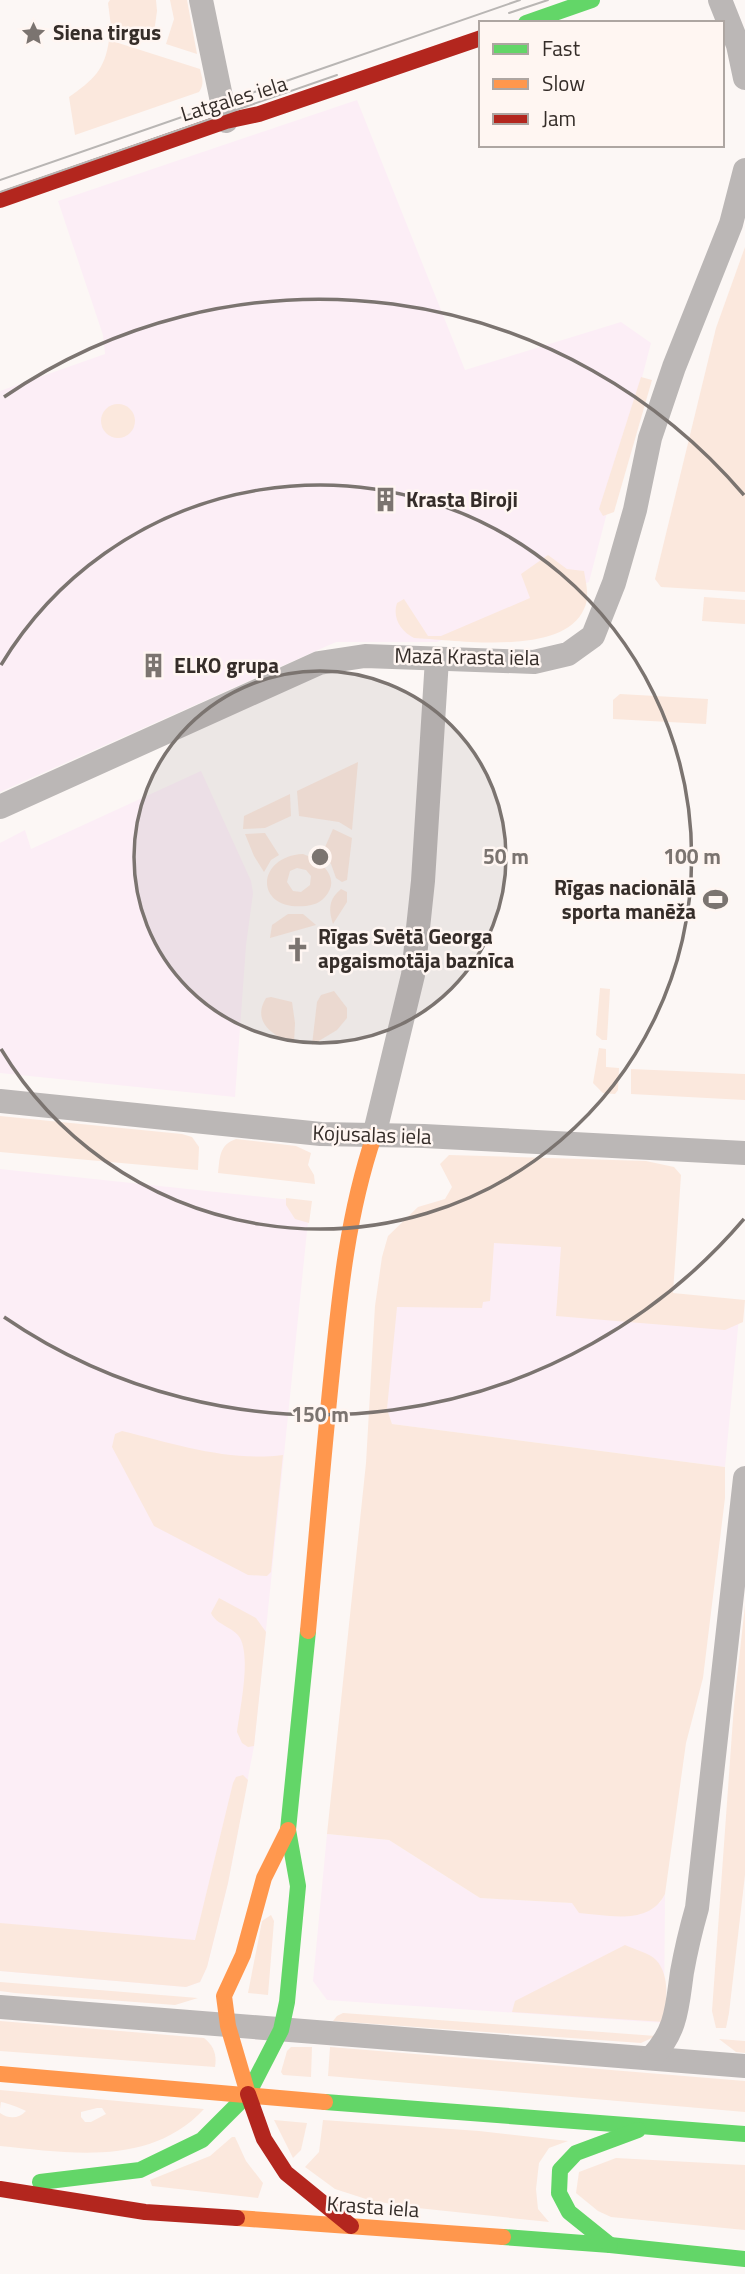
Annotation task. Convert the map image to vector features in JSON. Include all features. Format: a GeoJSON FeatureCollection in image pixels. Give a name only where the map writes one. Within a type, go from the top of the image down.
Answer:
{"type":"FeatureCollection","features":[{"type":"Feature","properties":{"kind":"main road"},"geometry":{"type":"LineString","coordinates":[[532,21],[592,0]]}},
{"type":"Feature","properties":{"kind":"main road","name":"Latgales iela"},"geometry":{"type":"LineString","coordinates":[[0,200],[226,121],[259,114],[479,39]]}},
{"type":"Feature","properties":{"kind":"main road"},"geometry":{"type":"LineString","coordinates":[[0,2188],[140,2170],[202,2140],[248,2094],[281,2030],[287,2002],[298,1886],[288,1830],[340,1292],[356,1193],[374,1136]]}},
{"type":"Feature","properties":{"kind":"main road"},"geometry":{"type":"LineString","coordinates":[[288,1830],[264,1878],[243,1955],[224,1996],[228,2026],[264,2139],[286,2173],[351,2226]]}},
{"type":"Feature","properties":{"kind":"main road"},"geometry":{"type":"LineString","coordinates":[[0,2074],[745,2134]]}},
{"type":"Feature","properties":{"kind":"main road"},"geometry":{"type":"LineString","coordinates":[[610,2245],[569,2212],[559,2193],[560,2170],[576,2153],[650,2125]]}},
{"type":"Feature","properties":{"kind":"main road","name":"Krasta iela"},"geometry":{"type":"LineString","coordinates":[[0,2188],[145,2211],[610,2245],[745,2259]]}},
{"type":"Feature","properties":{"kind":"street"},"geometry":{"type":"LineString","coordinates":[[201,0],[226,121]]}},
{"type":"Feature","properties":{"kind":"street"},"geometry":{"type":"LineString","coordinates":[[720,0],[738,46],[745,78]]}},
{"type":"Feature","properties":{"kind":"street","name":"Mazā Krasta iela"},"geometry":{"type":"LineString","coordinates":[[0,807],[319,663],[365,656],[534,662],[568,654],[593,636],[614,583],[635,510],[650,438],[674,367],[731,224],[745,170]]}},
{"type":"Feature","properties":{"kind":"street"},"geometry":{"type":"LineString","coordinates":[[374,1136],[413,975],[423,881],[438,659]]}},
{"type":"Feature","properties":{"kind":"street","name":"Kojusalas iela"},"geometry":{"type":"LineString","coordinates":[[0,1101],[254,1128],[745,1153]]}},
{"type":"Feature","properties":{"kind":"street"},"geometry":{"type":"LineString","coordinates":[[651,2058],[661,2048],[676,2019],[689,1936],[697,1908],[745,1478]]}},
{"type":"Feature","properties":{"kind":"street"},"geometry":{"type":"LineString","coordinates":[[0,2007],[745,2066]]}},
{"type":"Feature","properties":{"kind":"shaded area"},"geometry":{"type":"Polygon","coordinates":[[[110,0],[156,0],[153,40],[111,26],[108,3],[110,0]]]}},
{"type":"Feature","properties":{"kind":"shaded area"},"geometry":{"type":"Polygon","coordinates":[[[170,0],[187,0],[197,54],[166,44],[174,19],[170,0]]]}},
{"type":"Feature","properties":{"kind":"shaded area","name":"Siena tirgus"},"geometry":{"type":"Polygon","coordinates":[[[109,40],[200,69],[201,89],[199,92],[75,135],[69,97],[85,85],[101,67],[109,40]]]}},
{"type":"Feature","properties":{"kind":"shaded area"},"geometry":{"type":"Polygon","coordinates":[[[357,100],[465,370],[621,322],[651,343],[589,582],[437,642],[336,642],[0,792],[0,391],[105,354],[103,335],[58,201],[357,100]]]}},
{"type":"Feature","properties":{"kind":"shaded area"},"geometry":{"type":"Polygon","coordinates":[[[745,247],[745,592],[661,587],[655,579],[716,328],[745,247]]]}},
{"type":"Feature","properties":{"kind":"shaded area"},"geometry":{"type":"Polygon","coordinates":[[[641,377],[652,380],[614,512],[603,516],[599,509],[641,377]]]}},
{"type":"Feature","properties":{"kind":"shaded area"},"geometry":{"type":"Polygon","coordinates":[[[118,404],[130,409],[135,421],[130,433],[118,438],[106,433],[101,421],[106,409],[118,404]]]}},
{"type":"Feature","properties":{"kind":"shaded area"},"geometry":{"type":"Polygon","coordinates":[[[548,555],[567,569],[584,571],[587,590],[584,609],[572,624],[555,634],[532,640],[507,642],[456,641],[414,638],[399,624],[397,603],[404,599],[428,636],[441,636],[530,598],[521,574],[548,555]]]}},
{"type":"Feature","properties":{"kind":"shaded area"},"geometry":{"type":"Polygon","coordinates":[[[704,597],[745,600],[745,624],[702,621],[704,597]]]}},
{"type":"Feature","properties":{"kind":"shaded area"},"geometry":{"type":"Polygon","coordinates":[[[620,694],[708,699],[706,724],[613,719],[613,700],[620,694]]]}},
{"type":"Feature","properties":{"kind":"shaded area"},"geometry":{"type":"Polygon","coordinates":[[[358,762],[352,830],[339,822],[299,816],[297,791],[358,762]]]}},
{"type":"Feature","properties":{"kind":"shaded area"},"geometry":{"type":"Polygon","coordinates":[[[201,771],[251,881],[253,893],[246,945],[235,1097],[0,1073],[0,843],[25,830],[31,849],[201,771]]]}},
{"type":"Feature","properties":{"kind":"shaded area"},"geometry":{"type":"Polygon","coordinates":[[[290,794],[291,816],[265,828],[243,829],[244,816],[290,794]]]}},
{"type":"Feature","properties":{"kind":"shaded area"},"geometry":{"type":"Polygon","coordinates":[[[333,829],[352,838],[347,880],[342,882],[336,878],[331,864],[322,854],[333,829]]]}},
{"type":"Feature","properties":{"kind":"shaded area"},"geometry":{"type":"Polygon","coordinates":[[[265,833],[279,855],[271,860],[264,872],[245,834],[265,833]]]}},
{"type":"Feature","properties":{"kind":"shaded area"},"geometry":{"type":"Polygon","coordinates":[[[303,854],[327,871],[330,890],[321,901],[306,906],[289,905],[277,900],[269,892],[269,873],[287,857],[303,854]],[[297,868],[290,871],[287,882],[293,891],[301,892],[310,885],[311,876],[306,870],[297,868]]]}},
{"type":"Feature","properties":{"kind":"shaded area"},"geometry":{"type":"Polygon","coordinates":[[[341,889],[347,892],[347,902],[333,924],[331,905],[341,889]]]}},
{"type":"Feature","properties":{"kind":"shaded area"},"geometry":{"type":"Polygon","coordinates":[[[288,914],[303,914],[316,925],[270,938],[272,925],[288,914]]]}},
{"type":"Feature","properties":{"kind":"shaded area"},"geometry":{"type":"Polygon","coordinates":[[[600,988],[610,989],[607,1040],[596,1035],[600,988]]]}},
{"type":"Feature","properties":{"kind":"shaded area"},"geometry":{"type":"Polygon","coordinates":[[[334,991],[347,1008],[347,1018],[337,1030],[312,1045],[317,1002],[321,995],[334,991]]]}},
{"type":"Feature","properties":{"kind":"shaded area"},"geometry":{"type":"Polygon","coordinates":[[[266,998],[292,1002],[294,1043],[279,1037],[263,1021],[262,1007],[266,998]]]}},
{"type":"Feature","properties":{"kind":"shaded area"},"geometry":{"type":"Polygon","coordinates":[[[599,1048],[606,1049],[606,1067],[619,1068],[618,1090],[615,1094],[603,1093],[593,1083],[599,1048]]]}},
{"type":"Feature","properties":{"kind":"shaded area"},"geometry":{"type":"Polygon","coordinates":[[[631,1069],[745,1074],[745,1100],[631,1094],[631,1069]]]}},
{"type":"Feature","properties":{"kind":"shaded area"},"geometry":{"type":"Polygon","coordinates":[[[0,1116],[182,1134],[192,1137],[199,1147],[198,1170],[0,1152],[0,1116]]]}},
{"type":"Feature","properties":{"kind":"shaded area"},"geometry":{"type":"Polygon","coordinates":[[[236,1139],[296,1146],[311,1153],[308,1165],[314,1175],[315,1184],[218,1173],[223,1148],[236,1139]]]}},
{"type":"Feature","properties":{"kind":"shaded area"},"geometry":{"type":"Polygon","coordinates":[[[449,1155],[646,1161],[674,1167],[681,1175],[673,1293],[745,1300],[743,1322],[725,1330],[556,1316],[561,1247],[494,1243],[490,1301],[483,1302],[482,1308],[397,1307],[387,1409],[392,1424],[725,1467],[725,1498],[703,1678],[686,1743],[665,1894],[649,1911],[638,1915],[579,1913],[572,1903],[480,1898],[389,1840],[327,1834],[366,1463],[375,1306],[382,1257],[388,1236],[418,1207],[445,1199],[452,1187],[440,1164],[449,1155]]]}},
{"type":"Feature","properties":{"kind":"shaded area"},"geometry":{"type":"Polygon","coordinates":[[[0,1169],[310,1202],[254,1746],[228,1883],[207,1967],[200,1982],[186,1987],[0,1971],[0,1169]]]}},
{"type":"Feature","properties":{"kind":"shaded area"},"geometry":{"type":"Polygon","coordinates":[[[286,1198],[312,1201],[309,1223],[295,1219],[286,1205],[286,1198]]]}},
{"type":"Feature","properties":{"kind":"shaded area"},"geometry":{"type":"Polygon","coordinates":[[[489,1241],[564,1242],[561,1307],[739,1317],[725,1467],[392,1424],[387,1409],[391,1304],[489,1241]]]}},
{"type":"Feature","properties":{"kind":"shaded area"},"geometry":{"type":"Polygon","coordinates":[[[122,1431],[222,1454],[263,1457],[283,1455],[271,1572],[267,1576],[248,1575],[154,1526],[112,1447],[115,1434],[122,1431]]]}},
{"type":"Feature","properties":{"kind":"shaded area"},"geometry":{"type":"Polygon","coordinates":[[[219,1598],[256,1618],[266,1632],[254,1746],[248,1747],[242,1743],[237,1732],[245,1658],[237,1634],[211,1613],[219,1598]]]}},
{"type":"Feature","properties":{"kind":"shaded area"},"geometry":{"type":"Polygon","coordinates":[[[745,1605],[745,1875],[729,2013],[726,2028],[716,2028],[712,2011],[734,1705],[745,1605]]]}},
{"type":"Feature","properties":{"kind":"shaded area"},"geometry":{"type":"Polygon","coordinates":[[[243,1775],[248,1780],[228,1883],[207,1967],[200,1982],[186,1987],[0,1971],[0,1923],[195,1940],[233,1783],[236,1777],[243,1775]]]}},
{"type":"Feature","properties":{"kind":"shaded area"},"geometry":{"type":"Polygon","coordinates":[[[327,1834],[389,1840],[480,1898],[573,1903],[660,1903],[665,1894],[664,2023],[327,2000],[313,1981],[327,1834]]]}},
{"type":"Feature","properties":{"kind":"shaded area"},"geometry":{"type":"Polygon","coordinates":[[[271,1915],[274,1921],[268,1995],[248,1993],[262,1921],[271,1915]]]}},
{"type":"Feature","properties":{"kind":"shaded area"},"geometry":{"type":"Polygon","coordinates":[[[625,1945],[650,1955],[661,1966],[666,1982],[664,2022],[512,2012],[515,2001],[625,1945]]]}},
{"type":"Feature","properties":{"kind":"shaded area"},"geometry":{"type":"Polygon","coordinates":[[[0,1982],[198,1998],[175,2005],[15,1993],[0,1991],[0,1982]]]}},
{"type":"Feature","properties":{"kind":"shaded area"},"geometry":{"type":"Polygon","coordinates":[[[343,2013],[656,2036],[641,2043],[333,2021],[343,2013]]]}},
{"type":"Feature","properties":{"kind":"shaded area"},"geometry":{"type":"Polygon","coordinates":[[[0,2021],[204,2038],[214,2051],[215,2067],[0,2051],[0,2021]]]}},
{"type":"Feature","properties":{"kind":"shaded area"},"geometry":{"type":"Polygon","coordinates":[[[719,2039],[745,2041],[745,2053],[736,2052],[719,2039]]]}},
{"type":"Feature","properties":{"kind":"shaded area"},"geometry":{"type":"Polygon","coordinates":[[[291,2047],[312,2047],[311,2077],[283,2075],[281,2072],[287,2051],[291,2047]]]}},
{"type":"Feature","properties":{"kind":"shaded area"},"geometry":{"type":"Polygon","coordinates":[[[330,2047],[745,2081],[745,2112],[328,2076],[330,2047]]]}},
{"type":"Feature","properties":{"kind":"shaded area"},"geometry":{"type":"Polygon","coordinates":[[[0,2090],[204,2109],[183,2128],[159,2140],[134,2148],[81,2153],[0,2146],[0,2113],[13,2117],[26,2111],[1,2102],[0,2109],[0,2090]],[[102,2108],[81,2112],[81,2117],[85,2122],[91,2122],[106,2114],[102,2108]]]}},
{"type":"Feature","properties":{"kind":"shaded area"},"geometry":{"type":"Polygon","coordinates":[[[274,2120],[307,2123],[301,2150],[293,2158],[274,2120]]]}},
{"type":"Feature","properties":{"kind":"shaded area"},"geometry":{"type":"Polygon","coordinates":[[[323,2120],[479,2131],[568,2141],[549,2148],[539,2163],[536,2189],[538,2209],[549,2222],[408,2207],[369,2200],[335,2189],[305,2167],[319,2152],[323,2120]]]}},
{"type":"Feature","properties":{"kind":"shaded area"},"geometry":{"type":"Polygon","coordinates":[[[235,2137],[246,2161],[263,2183],[258,2198],[152,2186],[150,2180],[210,2156],[235,2137]]]}},
{"type":"Feature","properties":{"kind":"shaded area"},"geometry":{"type":"Polygon","coordinates":[[[616,2158],[745,2165],[745,2230],[611,2217],[598,2211],[576,2193],[579,2172],[616,2158]]]}},
{"type":"Feature","properties":{"kind":"tram line"},"geometry":{"type":"LineString","coordinates":[[0,180],[520,0]]}},
{"type":"Feature","properties":{"kind":"tram line"},"geometry":{"type":"LineString","coordinates":[[509,13],[548,0]]}},
{"type":"Feature","properties":{"kind":"tram line"},"geometry":{"type":"LineString","coordinates":[[0,192],[337,75]]}},
{"type":"Feature","properties":{"kind":"traffic: fast"},"geometry":{"type":"LineString","coordinates":[[532,21],[592,0]]}},
{"type":"Feature","properties":{"kind":"traffic: fast"},"geometry":{"type":"LineString","coordinates":[[248,2094],[281,2030],[287,2002],[298,1886],[288,1830],[308,1631]]}},
{"type":"Feature","properties":{"kind":"traffic: fast"},"geometry":{"type":"LineString","coordinates":[[40,2182],[140,2170],[202,2140],[248,2094]]}},
{"type":"Feature","properties":{"kind":"traffic: fast"},"geometry":{"type":"LineString","coordinates":[[325,2102],[745,2134]]}},
{"type":"Feature","properties":{"kind":"traffic: fast"},"geometry":{"type":"LineString","coordinates":[[610,2245],[569,2212],[559,2193],[560,2170],[576,2153],[638,2130]]}},
{"type":"Feature","properties":{"kind":"traffic: fast"},"geometry":{"type":"LineString","coordinates":[[503,2237],[745,2259]]}},
{"type":"Feature","properties":{"kind":"traffic: slow"},"geometry":{"type":"LineString","coordinates":[[308,1631],[342,1282],[351,1223],[374,1136]]}},
{"type":"Feature","properties":{"kind":"traffic: slow"},"geometry":{"type":"LineString","coordinates":[[248,2094],[228,2026],[224,1996],[243,1955],[264,1878],[288,1830]]}},
{"type":"Feature","properties":{"kind":"traffic: slow"},"geometry":{"type":"LineString","coordinates":[[0,2074],[325,2102]]}},
{"type":"Feature","properties":{"kind":"traffic: slow"},"geometry":{"type":"LineString","coordinates":[[237,2218],[503,2237]]}},
{"type":"Feature","properties":{"kind":"traffic: jam"},"geometry":{"type":"LineString","coordinates":[[0,200],[226,121],[259,114],[479,39]]}},
{"type":"Feature","properties":{"kind":"traffic: jam"},"geometry":{"type":"LineString","coordinates":[[248,2094],[264,2139],[286,2173],[351,2226]]}},
{"type":"Feature","properties":{"kind":"traffic: jam"},"geometry":{"type":"LineString","coordinates":[[0,2189],[145,2212],[237,2218]]}},
{"type":"Feature","properties":{"kind":"place","name":"Siena tirgus"},"geometry":{"type":"Point","coordinates":[33,33]}},
{"type":"Feature","properties":{"kind":"place","name":"Krasta Biroji"},"geometry":{"type":"Point","coordinates":[386,500]}},
{"type":"Feature","properties":{"kind":"place","name":"ELKO grupa"},"geometry":{"type":"Point","coordinates":[154,666]}},
{"type":"Feature","properties":{"kind":"place","name":"Rīgas nacionālā sporta manēža"},"geometry":{"type":"Point","coordinates":[716,900]}},
{"type":"Feature","properties":{"kind":"place","name":"Rīgas Svētā Georga apgaismotāja baznīca"},"geometry":{"type":"Point","coordinates":[298,949]}}]}
